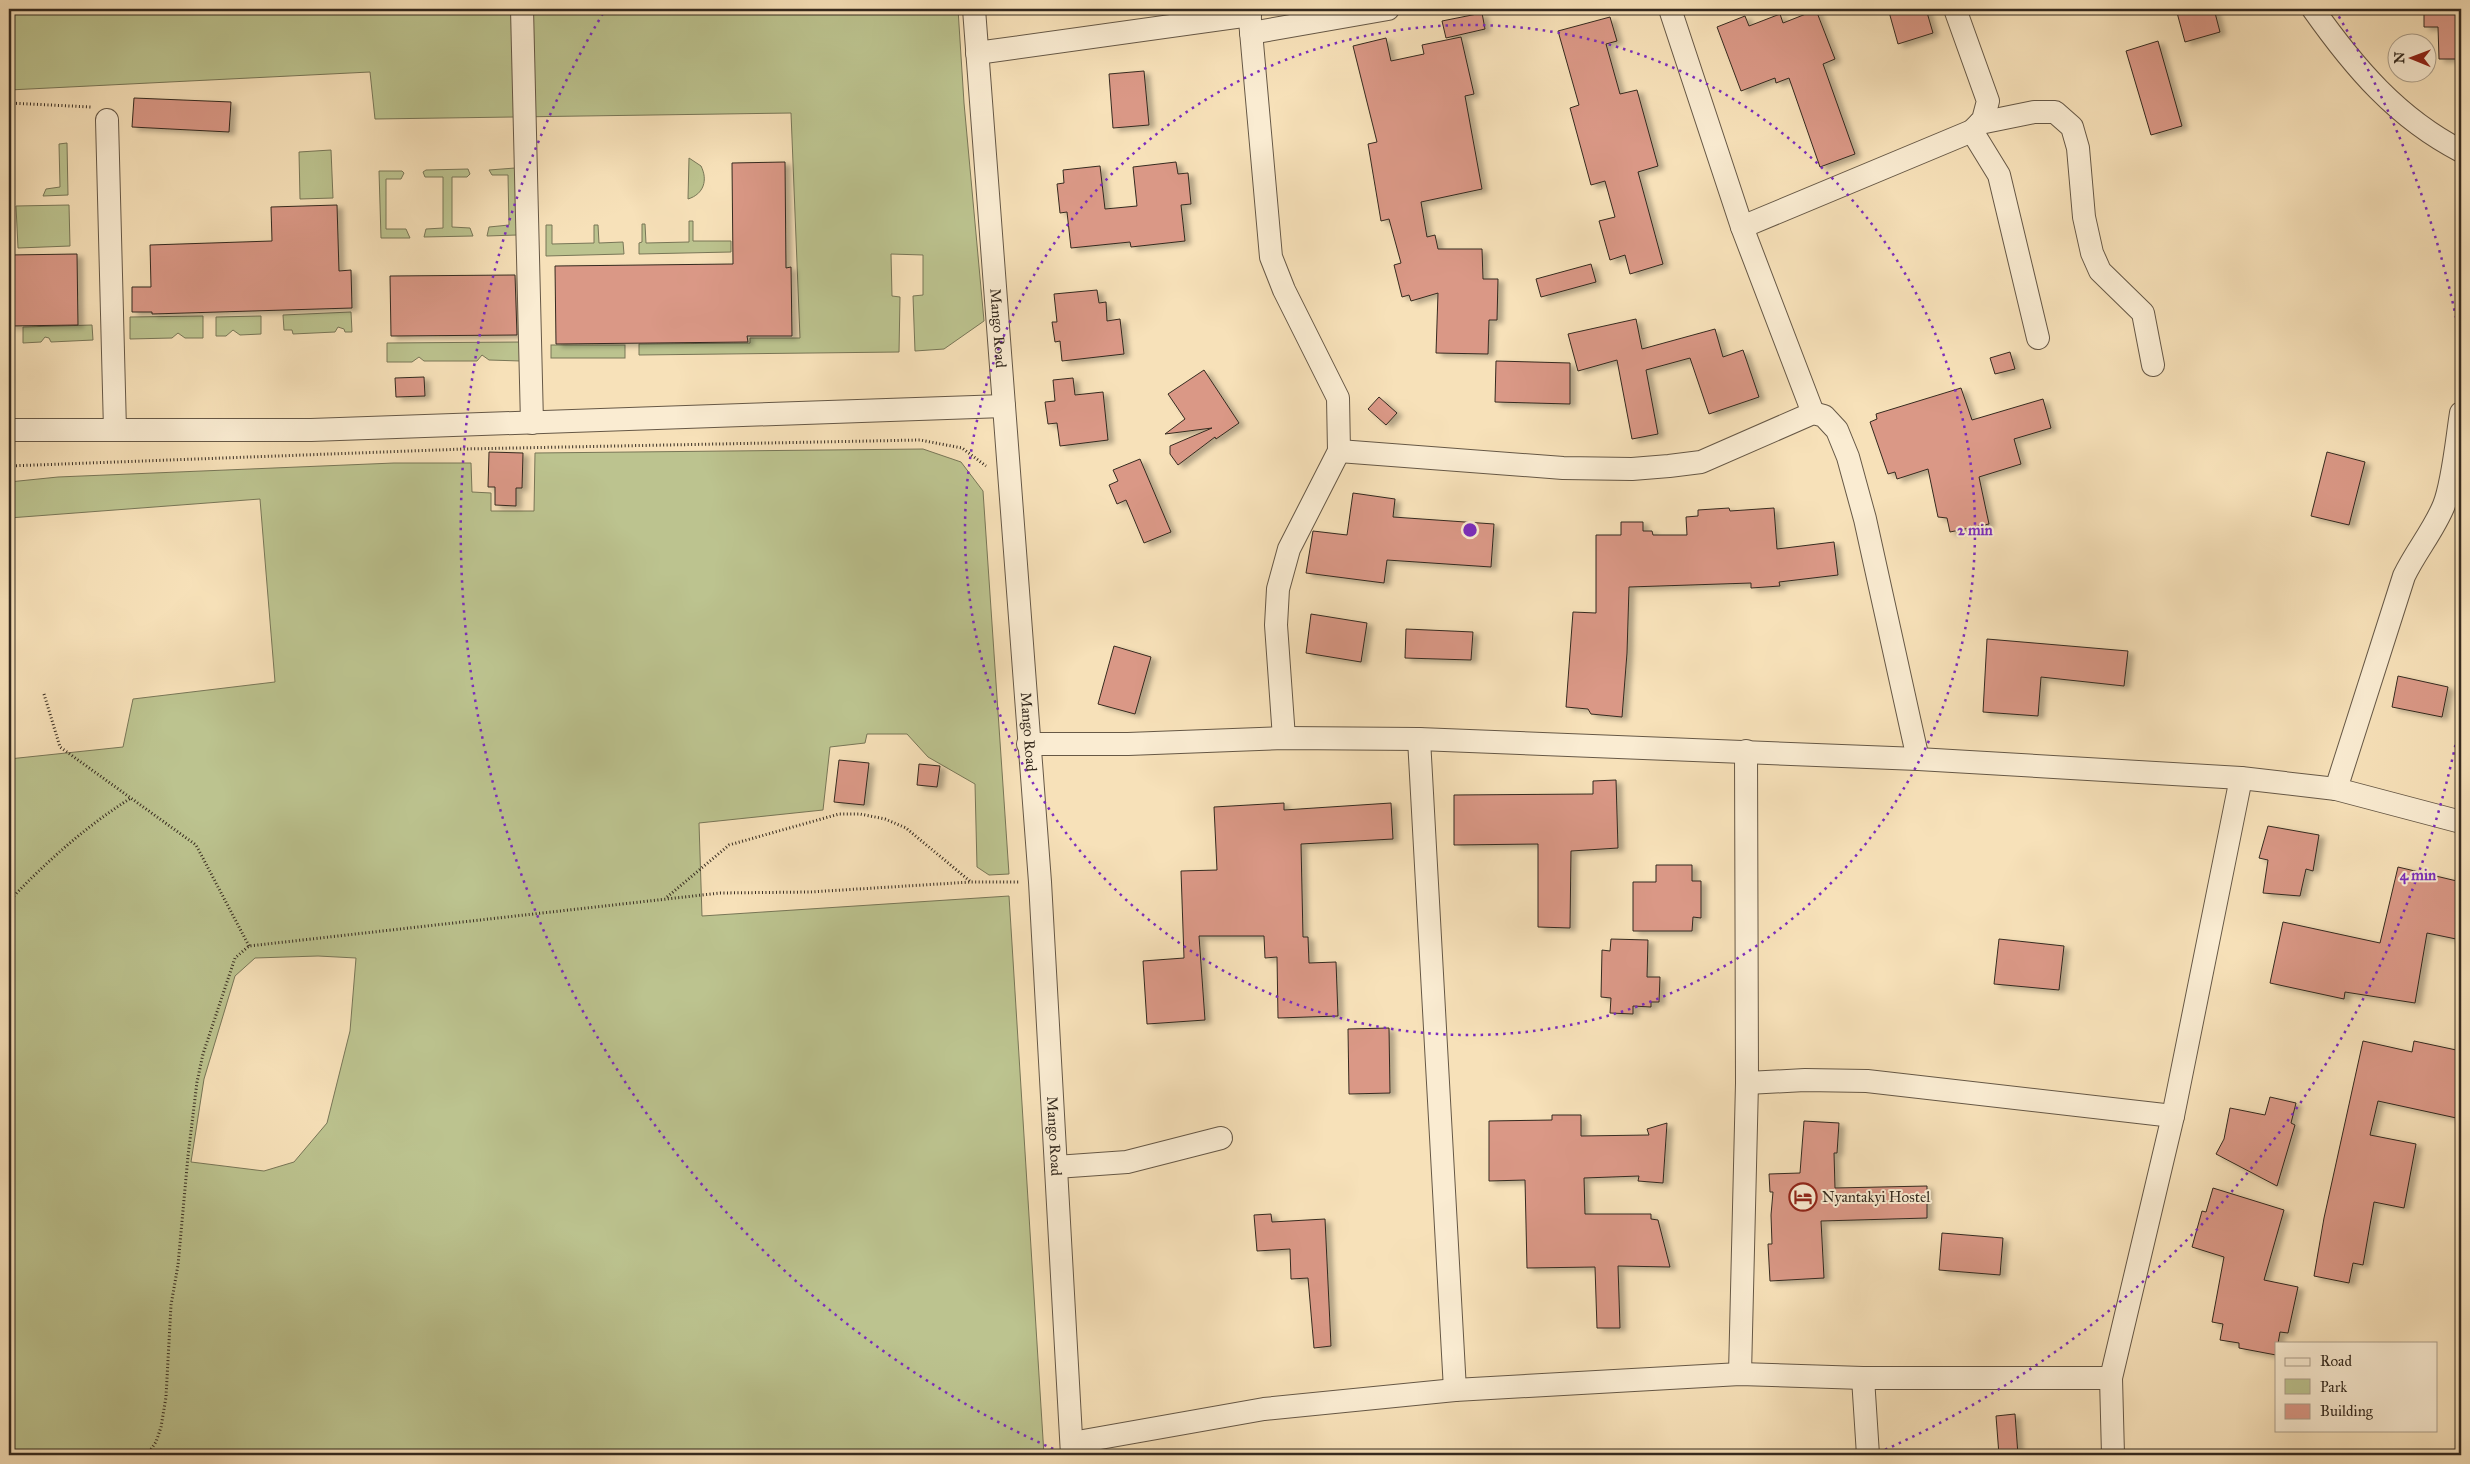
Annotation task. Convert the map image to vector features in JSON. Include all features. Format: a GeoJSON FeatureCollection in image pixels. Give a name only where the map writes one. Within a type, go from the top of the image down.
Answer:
{"type":"FeatureCollection","features":[{"type":"Feature","properties":{"kind":"street"},"geometry":{"type":"LineString","coordinates":[[522,9],[532,422]]}},
{"type":"Feature","properties":{"kind":"street","name":"Mango Road"},"geometry":{"type":"LineString","coordinates":[[974,9],[1028,744],[1040,882],[1072,1449]]}},
{"type":"Feature","properties":{"kind":"street"},"geometry":{"type":"LineString","coordinates":[[977,53],[1250,19],[1388,9]]}},
{"type":"Feature","properties":{"kind":"street"},"geometry":{"type":"LineString","coordinates":[[1670,9],[1742,227],[1813,413]]}},
{"type":"Feature","properties":{"kind":"street"},"geometry":{"type":"LineString","coordinates":[[1955,9],[1988,101],[1987,111],[1976,127]]}},
{"type":"Feature","properties":{"kind":"street"},"geometry":{"type":"LineString","coordinates":[[2313,9],[2343,52],[2396,108],[2441,140],[2461,151]]}},
{"type":"Feature","properties":{"kind":"street"},"geometry":{"type":"LineString","coordinates":[[1250,19],[1271,257],[1284,290],[1338,398],[1339,451],[1288,550],[1278,589],[1276,625],[1284,738]]}},
{"type":"Feature","properties":{"kind":"street"},"geometry":{"type":"LineString","coordinates":[[1742,227],[1976,127],[2034,112],[2055,112],[2072,127],[2078,148],[2084,217],[2092,253],[2100,271],[2143,313],[2153,365]]}},
{"type":"Feature","properties":{"kind":"street"},"geometry":{"type":"LineString","coordinates":[[106,120],[115,430]]}},
{"type":"Feature","properties":{"kind":"street"},"geometry":{"type":"LineString","coordinates":[[1976,127],[1999,175],[2038,338]]}},
{"type":"Feature","properties":{"kind":"street"},"geometry":{"type":"LineString","coordinates":[[9,430],[312,430],[1004,406]]}},
{"type":"Feature","properties":{"kind":"street"},"geometry":{"type":"LineString","coordinates":[[1339,451],[1563,468],[1632,469],[1701,462],[1813,413],[1824,416],[1837,430],[1848,457],[1865,519],[1918,758]]}},
{"type":"Feature","properties":{"kind":"street"},"geometry":{"type":"LineString","coordinates":[[2336,788],[2404,576],[2412,559],[2435,526],[2445,502],[2461,413]]}},
{"type":"Feature","properties":{"kind":"street"},"geometry":{"type":"LineString","coordinates":[[1028,744],[1128,744],[1284,738],[1420,739],[1918,758],[2241,778],[2336,788],[2461,822]]}},
{"type":"Feature","properties":{"kind":"street"},"geometry":{"type":"LineString","coordinates":[[1420,739],[1455,1390]]}},
{"type":"Feature","properties":{"kind":"street"},"geometry":{"type":"LineString","coordinates":[[1740,1374],[1747,1083],[1746,751]]}},
{"type":"Feature","properties":{"kind":"street"},"geometry":{"type":"LineString","coordinates":[[2113,1455],[2110,1378],[2173,1116],[2241,778]]}},
{"type":"Feature","properties":{"kind":"street"},"geometry":{"type":"LineString","coordinates":[[1747,1083],[1805,1080],[1867,1081],[2173,1116]]}},
{"type":"Feature","properties":{"kind":"street"},"geometry":{"type":"LineString","coordinates":[[1056,1167],[1128,1162],[1221,1138]]}},
{"type":"Feature","properties":{"kind":"street"},"geometry":{"type":"LineString","coordinates":[[1072,1449],[1264,1409],[1455,1390],[1740,1374],[1863,1378],[2110,1378]]}},
{"type":"Feature","properties":{"kind":"street"},"geometry":{"type":"LineString","coordinates":[[1863,1378],[1868,1455]]}},
{"type":"Feature","properties":{"kind":"path"},"geometry":{"type":"LineString","coordinates":[[9,103],[98,107],[106,120]]}},
{"type":"Feature","properties":{"kind":"path"},"geometry":{"type":"LineString","coordinates":[[9,466],[464,449],[920,440],[962,448],[1010,484]]}},
{"type":"Feature","properties":{"kind":"path"},"geometry":{"type":"LineString","coordinates":[[44,694],[60,747],[196,845],[249,946]]}},
{"type":"Feature","properties":{"kind":"path"},"geometry":{"type":"LineString","coordinates":[[9,902],[30,879],[107,813],[131,798]]}},
{"type":"Feature","properties":{"kind":"path"},"geometry":{"type":"LineString","coordinates":[[665,898],[729,844],[839,814],[877,818],[906,828],[971,882]]}},
{"type":"Feature","properties":{"kind":"path"},"geometry":{"type":"LineString","coordinates":[[147,1455],[156,1442],[161,1428],[166,1397],[171,1304],[178,1264],[197,1082],[203,1054],[235,958],[249,946],[720,893],[810,892],[971,882],[1040,882]]}},
{"type":"Feature","properties":{"kind":"green space"},"geometry":{"type":"Polygon","coordinates":[[[9,9],[958,9],[964,103],[984,321],[944,349],[915,351],[913,296],[923,295],[923,255],[891,254],[892,296],[900,297],[899,352],[639,355],[639,344],[750,343],[750,338],[800,338],[791,113],[375,119],[370,72],[9,90],[9,9]]]}},
{"type":"Feature","properties":{"kind":"green space"},"geometry":{"type":"Polygon","coordinates":[[[67,143],[68,195],[43,196],[46,189],[60,187],[59,144],[67,143]]]}},
{"type":"Feature","properties":{"kind":"green space"},"geometry":{"type":"Polygon","coordinates":[[[331,150],[333,198],[300,199],[299,152],[331,150]]]}},
{"type":"Feature","properties":{"kind":"green space"},"geometry":{"type":"Polygon","coordinates":[[[689,158],[701,166],[704,181],[698,194],[688,199],[689,158]]]}},
{"type":"Feature","properties":{"kind":"green space"},"geometry":{"type":"Polygon","coordinates":[[[515,168],[517,235],[487,236],[489,227],[509,225],[508,175],[492,175],[489,170],[515,168]]]}},
{"type":"Feature","properties":{"kind":"green space"},"geometry":{"type":"Polygon","coordinates":[[[468,169],[470,174],[467,177],[452,177],[452,227],[470,228],[473,236],[424,237],[426,229],[443,228],[443,177],[425,177],[423,172],[426,170],[468,169]]]}},
{"type":"Feature","properties":{"kind":"green space"},"geometry":{"type":"Polygon","coordinates":[[[379,171],[402,171],[404,173],[401,179],[386,179],[386,229],[406,229],[410,238],[381,238],[379,171]]]}},
{"type":"Feature","properties":{"kind":"green space"},"geometry":{"type":"Polygon","coordinates":[[[69,205],[70,246],[18,248],[16,206],[69,205]]]}},
{"type":"Feature","properties":{"kind":"green space"},"geometry":{"type":"Polygon","coordinates":[[[689,221],[693,221],[693,241],[731,241],[731,252],[639,254],[639,243],[642,242],[642,224],[645,224],[646,243],[689,242],[689,221]]]}},
{"type":"Feature","properties":{"kind":"green space"},"geometry":{"type":"Polygon","coordinates":[[[546,225],[552,225],[552,244],[594,243],[594,225],[598,225],[599,243],[623,242],[624,254],[546,256],[546,225]]]}},
{"type":"Feature","properties":{"kind":"green space"},"geometry":{"type":"Polygon","coordinates":[[[351,312],[352,332],[345,332],[344,329],[338,327],[335,332],[293,334],[292,330],[284,330],[283,315],[351,312]]]}},
{"type":"Feature","properties":{"kind":"green space"},"geometry":{"type":"Polygon","coordinates":[[[203,316],[203,338],[185,338],[178,333],[172,338],[130,339],[130,317],[203,316]]]}},
{"type":"Feature","properties":{"kind":"green space"},"geometry":{"type":"Polygon","coordinates":[[[261,316],[261,334],[240,335],[233,330],[226,336],[216,336],[216,317],[261,316]]]}},
{"type":"Feature","properties":{"kind":"green space"},"geometry":{"type":"Polygon","coordinates":[[[92,325],[93,340],[51,342],[49,338],[45,337],[41,342],[23,343],[23,327],[92,325]]]}},
{"type":"Feature","properties":{"kind":"green space"},"geometry":{"type":"Polygon","coordinates":[[[521,342],[521,361],[489,360],[482,355],[477,361],[424,361],[419,357],[412,362],[387,362],[387,343],[521,342]]]}},
{"type":"Feature","properties":{"kind":"green space"},"geometry":{"type":"Polygon","coordinates":[[[551,345],[625,345],[625,358],[551,358],[551,345]]]}},
{"type":"Feature","properties":{"kind":"green space"},"geometry":{"type":"Polygon","coordinates":[[[923,449],[961,462],[983,491],[1009,874],[989,875],[977,867],[975,784],[928,757],[907,734],[867,734],[865,743],[830,747],[823,810],[699,823],[702,916],[1009,896],[1044,1455],[9,1455],[9,759],[123,747],[133,699],[275,682],[260,499],[9,518],[9,482],[58,477],[394,463],[471,463],[472,492],[491,493],[491,511],[534,511],[535,453],[923,449]],[[318,956],[255,958],[235,976],[204,1079],[191,1162],[264,1171],[294,1162],[327,1123],[350,1031],[356,958],[318,956]]]}},
{"type":"Feature","properties":{"kind":"building"},"geometry":{"type":"Polygon","coordinates":[[[1899,9],[1926,9],[1933,33],[1898,44],[1889,12],[1899,9]]]}},
{"type":"Feature","properties":{"kind":"building"},"geometry":{"type":"Polygon","coordinates":[[[2176,9],[2214,9],[2220,32],[2185,42],[2176,9]]]}},
{"type":"Feature","properties":{"kind":"building"},"geometry":{"type":"Polygon","coordinates":[[[2424,9],[2461,9],[2461,59],[2439,59],[2438,27],[2424,27],[2424,9]]]}},
{"type":"Feature","properties":{"kind":"building"},"geometry":{"type":"Polygon","coordinates":[[[1816,10],[1835,59],[1823,64],[1855,154],[1820,167],[1789,78],[1776,83],[1775,78],[1741,91],[1717,27],[1745,16],[1749,26],[1780,14],[1783,23],[1816,10]]]}},
{"type":"Feature","properties":{"kind":"building"},"geometry":{"type":"Polygon","coordinates":[[[1482,13],[1485,29],[1446,38],[1442,21],[1482,13]]]}},
{"type":"Feature","properties":{"kind":"building"},"geometry":{"type":"Polygon","coordinates":[[[1610,17],[1617,41],[1606,44],[1620,94],[1637,90],[1658,166],[1638,172],[1663,264],[1630,274],[1625,255],[1610,260],[1599,221],[1615,217],[1605,181],[1591,185],[1570,108],[1579,105],[1558,31],[1610,17]]]}},
{"type":"Feature","properties":{"kind":"building"},"geometry":{"type":"Polygon","coordinates":[[[1461,37],[1474,94],[1465,96],[1482,189],[1421,202],[1427,237],[1435,235],[1438,249],[1482,249],[1483,279],[1498,279],[1497,320],[1489,320],[1488,354],[1436,353],[1438,293],[1411,301],[1409,295],[1402,297],[1394,265],[1401,263],[1389,219],[1381,221],[1368,144],[1377,142],[1353,46],[1386,38],[1391,61],[1424,54],[1422,45],[1461,37]]]}},
{"type":"Feature","properties":{"kind":"building"},"geometry":{"type":"Polygon","coordinates":[[[2158,41],[2182,126],[2151,135],[2126,51],[2158,41]]]}},
{"type":"Feature","properties":{"kind":"building"},"geometry":{"type":"Polygon","coordinates":[[[1144,71],[1149,125],[1113,128],[1109,74],[1144,71]]]}},
{"type":"Feature","properties":{"kind":"building"},"geometry":{"type":"Polygon","coordinates":[[[134,98],[231,102],[229,132],[132,127],[134,98]]]}},
{"type":"Feature","properties":{"kind":"building"},"geometry":{"type":"Polygon","coordinates":[[[785,162],[786,268],[791,267],[792,336],[747,336],[748,342],[556,344],[555,266],[733,264],[732,163],[785,162]]]}},
{"type":"Feature","properties":{"kind":"building"},"geometry":{"type":"Polygon","coordinates":[[[1176,162],[1178,174],[1188,173],[1191,204],[1181,205],[1185,241],[1131,247],[1130,242],[1071,248],[1067,212],[1060,213],[1057,184],[1064,183],[1063,170],[1100,166],[1105,209],[1137,206],[1133,167],[1176,162]]]}},
{"type":"Feature","properties":{"kind":"building"},"geometry":{"type":"Polygon","coordinates":[[[337,205],[339,271],[351,270],[352,308],[152,314],[152,312],[132,312],[132,287],[151,287],[150,245],[272,241],[271,207],[337,205]]]}},
{"type":"Feature","properties":{"kind":"building"},"geometry":{"type":"Polygon","coordinates":[[[77,254],[78,325],[9,326],[9,255],[77,254]]]}},
{"type":"Feature","properties":{"kind":"building"},"geometry":{"type":"Polygon","coordinates":[[[1591,264],[1596,282],[1541,297],[1536,279],[1591,264]]]}},
{"type":"Feature","properties":{"kind":"building"},"geometry":{"type":"Polygon","coordinates":[[[515,275],[517,335],[391,336],[390,276],[515,275]]]}},
{"type":"Feature","properties":{"kind":"building"},"geometry":{"type":"Polygon","coordinates":[[[1097,290],[1099,303],[1106,302],[1107,321],[1120,319],[1124,354],[1062,361],[1060,341],[1055,342],[1052,322],[1057,322],[1054,294],[1097,290]]]}},
{"type":"Feature","properties":{"kind":"building"},"geometry":{"type":"Polygon","coordinates":[[[1636,319],[1642,349],[1715,329],[1723,357],[1743,350],[1759,397],[1709,414],[1690,358],[1646,370],[1658,434],[1632,439],[1617,360],[1578,371],[1568,334],[1636,319]]]}},
{"type":"Feature","properties":{"kind":"building"},"geometry":{"type":"Polygon","coordinates":[[[2010,352],[2015,369],[1995,374],[1990,358],[2010,352]]]}},
{"type":"Feature","properties":{"kind":"building"},"geometry":{"type":"Polygon","coordinates":[[[1496,361],[1570,363],[1570,404],[1495,402],[1496,361]]]}},
{"type":"Feature","properties":{"kind":"building"},"geometry":{"type":"Polygon","coordinates":[[[1204,370],[1239,423],[1216,439],[1215,437],[1178,465],[1170,454],[1170,446],[1212,428],[1165,434],[1185,419],[1168,394],[1204,370]]]}},
{"type":"Feature","properties":{"kind":"building"},"geometry":{"type":"Polygon","coordinates":[[[424,377],[425,396],[396,397],[395,378],[424,377]]]}},
{"type":"Feature","properties":{"kind":"building"},"geometry":{"type":"Polygon","coordinates":[[[1073,378],[1075,395],[1103,392],[1108,440],[1060,446],[1057,423],[1048,424],[1045,402],[1055,401],[1053,380],[1073,378]]]}},
{"type":"Feature","properties":{"kind":"building"},"geometry":{"type":"Polygon","coordinates":[[[1961,388],[1972,420],[2043,399],[2051,428],[2014,439],[2021,464],[1979,477],[1989,524],[1950,532],[1947,518],[1938,517],[1928,469],[1897,479],[1895,472],[1888,474],[1870,422],[1877,419],[1876,414],[1961,388]]]}},
{"type":"Feature","properties":{"kind":"building"},"geometry":{"type":"Polygon","coordinates":[[[1379,397],[1397,413],[1386,425],[1368,409],[1379,397]]]}},
{"type":"Feature","properties":{"kind":"building"},"geometry":{"type":"Polygon","coordinates":[[[489,452],[523,453],[522,488],[516,488],[516,506],[495,505],[495,487],[488,487],[489,452]]]}},
{"type":"Feature","properties":{"kind":"building"},"geometry":{"type":"Polygon","coordinates":[[[2327,452],[2365,462],[2349,525],[2311,516],[2327,452]]]}},
{"type":"Feature","properties":{"kind":"building"},"geometry":{"type":"Polygon","coordinates":[[[1140,459],[1171,532],[1144,543],[1126,500],[1117,504],[1109,485],[1118,481],[1113,470],[1140,459]]]}},
{"type":"Feature","properties":{"kind":"building"},"geometry":{"type":"Polygon","coordinates":[[[1353,493],[1395,499],[1393,517],[1494,524],[1491,567],[1387,560],[1384,583],[1306,573],[1313,531],[1347,535],[1353,493]]]}},
{"type":"Feature","properties":{"kind":"building"},"geometry":{"type":"Polygon","coordinates":[[[1729,508],[1730,511],[1774,508],[1777,549],[1834,542],[1838,575],[1779,582],[1780,586],[1751,588],[1751,583],[1629,587],[1627,653],[1622,717],[1591,714],[1588,709],[1566,707],[1573,612],[1596,613],[1596,535],[1621,535],[1621,522],[1643,522],[1643,531],[1652,531],[1653,535],[1687,535],[1686,517],[1698,516],[1698,510],[1729,508]]]}},
{"type":"Feature","properties":{"kind":"building"},"geometry":{"type":"Polygon","coordinates":[[[1311,614],[1367,623],[1361,662],[1306,653],[1311,614]]]}},
{"type":"Feature","properties":{"kind":"building"},"geometry":{"type":"Polygon","coordinates":[[[1406,629],[1473,632],[1471,660],[1405,658],[1406,629]]]}},
{"type":"Feature","properties":{"kind":"building"},"geometry":{"type":"Polygon","coordinates":[[[1987,639],[2128,651],[2124,686],[2041,677],[2038,716],[1983,712],[1987,639]]]}},
{"type":"Feature","properties":{"kind":"building"},"geometry":{"type":"Polygon","coordinates":[[[1114,646],[1151,657],[1135,714],[1098,704],[1114,646]]]}},
{"type":"Feature","properties":{"kind":"building"},"geometry":{"type":"Polygon","coordinates":[[[2398,676],[2448,687],[2442,717],[2392,707],[2398,676]]]}},
{"type":"Feature","properties":{"kind":"building"},"geometry":{"type":"Polygon","coordinates":[[[839,760],[869,763],[864,805],[834,802],[839,760]]]}},
{"type":"Feature","properties":{"kind":"building"},"geometry":{"type":"Polygon","coordinates":[[[919,764],[940,766],[937,787],[917,785],[919,764]]]}},
{"type":"Feature","properties":{"kind":"building"},"geometry":{"type":"Polygon","coordinates":[[[1616,780],[1618,848],[1571,851],[1570,928],[1538,927],[1538,844],[1454,845],[1454,795],[1593,794],[1593,781],[1616,780]]]}},
{"type":"Feature","properties":{"kind":"building"},"geometry":{"type":"Polygon","coordinates":[[[1284,803],[1284,810],[1391,803],[1393,839],[1301,844],[1303,937],[1308,937],[1309,963],[1336,962],[1338,1016],[1278,1018],[1277,957],[1265,958],[1264,936],[1199,936],[1205,1020],[1147,1024],[1143,961],[1184,958],[1181,871],[1217,870],[1214,807],[1284,803]]]}},
{"type":"Feature","properties":{"kind":"building"},"geometry":{"type":"Polygon","coordinates":[[[2268,826],[2319,835],[2313,871],[2306,869],[2300,896],[2263,893],[2268,860],[2259,858],[2268,826]]]}},
{"type":"Feature","properties":{"kind":"building"},"geometry":{"type":"Polygon","coordinates":[[[1656,865],[1692,865],[1692,881],[1701,881],[1701,918],[1693,917],[1692,931],[1633,931],[1633,882],[1656,882],[1656,865]]]}},
{"type":"Feature","properties":{"kind":"building"},"geometry":{"type":"Polygon","coordinates":[[[2398,867],[2461,882],[2461,940],[2427,933],[2415,1003],[2345,992],[2344,999],[2270,983],[2283,922],[2380,943],[2398,867]]]}},
{"type":"Feature","properties":{"kind":"building"},"geometry":{"type":"Polygon","coordinates":[[[1611,939],[1648,940],[1647,977],[1660,977],[1659,1002],[1651,1002],[1651,1007],[1633,1006],[1633,1014],[1610,1013],[1611,998],[1601,997],[1602,950],[1610,951],[1611,939]]]}},
{"type":"Feature","properties":{"kind":"building"},"geometry":{"type":"Polygon","coordinates":[[[1999,939],[2064,946],[2059,990],[1994,984],[1999,939]]]}},
{"type":"Feature","properties":{"kind":"building"},"geometry":{"type":"Polygon","coordinates":[[[1389,1028],[1390,1093],[1349,1094],[1348,1029],[1389,1028]]]}},
{"type":"Feature","properties":{"kind":"building"},"geometry":{"type":"Polygon","coordinates":[[[2363,1041],[2412,1052],[2414,1041],[2461,1051],[2461,1119],[2378,1101],[2370,1135],[2416,1144],[2404,1208],[2374,1202],[2363,1265],[2353,1263],[2349,1283],[2314,1276],[2324,1218],[2363,1041]]]}},
{"type":"Feature","properties":{"kind":"building"},"geometry":{"type":"Polygon","coordinates":[[[2270,1097],[2296,1103],[2291,1123],[2295,1125],[2277,1186],[2216,1154],[2224,1139],[2230,1108],[2265,1115],[2270,1097]]]}},
{"type":"Feature","properties":{"kind":"building"},"geometry":{"type":"Polygon","coordinates":[[[1552,1115],[1581,1115],[1581,1136],[1649,1135],[1647,1129],[1667,1123],[1663,1183],[1638,1181],[1639,1176],[1584,1178],[1585,1214],[1651,1214],[1651,1219],[1658,1220],[1670,1267],[1618,1266],[1620,1328],[1597,1328],[1595,1267],[1527,1268],[1525,1180],[1489,1181],[1489,1121],[1552,1120],[1552,1115]]]}},
{"type":"Feature","properties":{"kind":"building"},"geometry":{"type":"Polygon","coordinates":[[[1804,1121],[1839,1123],[1837,1153],[1834,1153],[1835,1188],[1927,1186],[1927,1218],[1821,1221],[1824,1278],[1770,1281],[1768,1244],[1772,1244],[1771,1215],[1773,1192],[1770,1192],[1769,1174],[1800,1173],[1804,1121]]]}},
{"type":"Feature","properties":{"kind":"building"},"geometry":{"type":"Polygon","coordinates":[[[2213,1188],[2284,1210],[2264,1280],[2298,1287],[2288,1333],[2280,1332],[2278,1342],[2275,1342],[2275,1355],[2239,1348],[2239,1343],[2220,1340],[2223,1324],[2212,1322],[2224,1257],[2192,1247],[2202,1211],[2206,1212],[2213,1188]]]}},
{"type":"Feature","properties":{"kind":"building"},"geometry":{"type":"Polygon","coordinates":[[[1271,1214],[1272,1222],[1325,1219],[1331,1346],[1314,1348],[1308,1278],[1291,1279],[1290,1249],[1257,1251],[1254,1215],[1271,1214]]]}},
{"type":"Feature","properties":{"kind":"building"},"geometry":{"type":"Polygon","coordinates":[[[1942,1233],[2003,1238],[2000,1275],[1939,1270],[1942,1233]]]}},
{"type":"Feature","properties":{"kind":"building"},"geometry":{"type":"Polygon","coordinates":[[[2015,1414],[2018,1455],[1999,1455],[1996,1416],[2015,1414]]]}},
{"type":"Feature","properties":{"kind":"place","name":"Nyantakyi Hostel"},"geometry":{"type":"Point","coordinates":[1803,1197]}}]}
